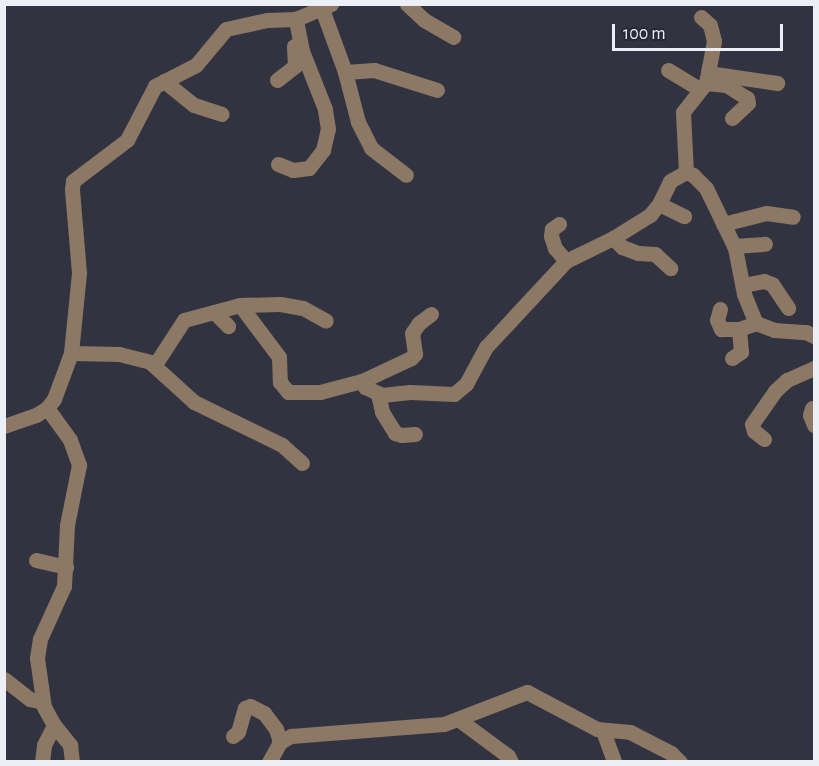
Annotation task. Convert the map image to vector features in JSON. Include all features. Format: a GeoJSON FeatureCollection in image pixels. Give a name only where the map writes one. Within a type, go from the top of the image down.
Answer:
{"type":"FeatureCollection","features":[{"type":"Feature","properties":{"kind":"street"},"geometry":{"type":"LineString","coordinates":[[407,4],[424,20],[453,37]]}},
{"type":"Feature","properties":{"kind":"street"},"geometry":{"type":"LineString","coordinates":[[4,426],[36,415],[48,408],[54,399],[71,353],[79,273],[72,189],[74,181],[127,140],[150,93],[164,81],[196,65],[226,29],[256,22],[291,20],[326,7],[351,100],[371,148],[406,175]]}},
{"type":"Feature","properties":{"kind":"street"},"geometry":{"type":"LineString","coordinates":[[686,172],[683,112],[704,82],[713,31],[701,17]]}},
{"type":"Feature","properties":{"kind":"street"},"geometry":{"type":"LineString","coordinates":[[277,80],[296,66],[291,20]]}},
{"type":"Feature","properties":{"kind":"street"},"geometry":{"type":"LineString","coordinates":[[278,164],[293,170],[309,168],[323,150],[328,129],[325,109],[291,20]]}},
{"type":"Feature","properties":{"kind":"street"},"geometry":{"type":"LineString","coordinates":[[345,72],[374,69],[437,90]]}},
{"type":"Feature","properties":{"kind":"street"},"geometry":{"type":"LineString","coordinates":[[668,70],[704,82],[726,85],[747,98],[748,103],[732,118]]}},
{"type":"Feature","properties":{"kind":"street"},"geometry":{"type":"LineString","coordinates":[[164,81],[194,105],[222,114]]}},
{"type":"Feature","properties":{"kind":"street"},"geometry":{"type":"LineString","coordinates":[[704,82],[777,83]]}},
{"type":"Feature","properties":{"kind":"street"},"geometry":{"type":"LineString","coordinates":[[362,381],[365,387],[378,394],[410,392],[446,396],[461,390],[486,347],[566,261],[613,238],[650,215],[659,204],[670,181],[686,172]]}},
{"type":"Feature","properties":{"kind":"street"},"geometry":{"type":"LineString","coordinates":[[686,172],[700,180],[734,246],[743,285],[756,323]]}},
{"type":"Feature","properties":{"kind":"street"},"geometry":{"type":"LineString","coordinates":[[659,204],[684,216]]}},
{"type":"Feature","properties":{"kind":"street"},"geometry":{"type":"LineString","coordinates":[[723,224],[749,215],[766,213],[793,217]]}},
{"type":"Feature","properties":{"kind":"street"},"geometry":{"type":"LineString","coordinates":[[559,224],[552,229],[552,242],[566,261]]}},
{"type":"Feature","properties":{"kind":"street"},"geometry":{"type":"LineString","coordinates":[[613,238],[622,247],[638,253],[655,254],[670,268]]}},
{"type":"Feature","properties":{"kind":"street"},"geometry":{"type":"LineString","coordinates":[[734,246],[765,244]]}},
{"type":"Feature","properties":{"kind":"street"},"geometry":{"type":"LineString","coordinates":[[743,285],[764,281],[772,284],[788,308]]}},
{"type":"Feature","properties":{"kind":"street"},"geometry":{"type":"LineString","coordinates":[[151,363],[160,359],[184,320],[240,305],[280,304],[303,308],[326,321]]}},
{"type":"Feature","properties":{"kind":"street"},"geometry":{"type":"LineString","coordinates":[[240,305],[279,357],[280,382],[288,392],[320,392],[362,381],[411,358],[415,354],[412,333],[431,314]]}},
{"type":"Feature","properties":{"kind":"street"},"geometry":{"type":"LineString","coordinates":[[720,309],[717,320],[721,328],[739,329],[756,323],[774,330],[806,332],[814,336]]}},
{"type":"Feature","properties":{"kind":"street"},"geometry":{"type":"LineString","coordinates":[[214,312],[228,326]]}},
{"type":"Feature","properties":{"kind":"street"},"geometry":{"type":"LineString","coordinates":[[732,358],[741,352],[739,329]]}},
{"type":"Feature","properties":{"kind":"street"},"geometry":{"type":"LineString","coordinates":[[71,353],[119,354],[151,363],[194,402],[282,445],[302,463]]}},
{"type":"Feature","properties":{"kind":"street"},"geometry":{"type":"LineString","coordinates":[[764,439],[754,431],[752,424],[775,391],[787,380],[814,368]]}},
{"type":"Feature","properties":{"kind":"street"},"geometry":{"type":"LineString","coordinates":[[378,394],[382,412],[395,433],[415,434]]}},
{"type":"Feature","properties":{"kind":"street"},"geometry":{"type":"LineString","coordinates":[[48,408],[70,440],[79,465],[67,525],[64,586],[37,649],[43,702],[54,725],[70,745],[72,762]]}},
{"type":"Feature","properties":{"kind":"street"},"geometry":{"type":"LineString","coordinates":[[812,408],[810,415],[814,425]]}},
{"type":"Feature","properties":{"kind":"street"},"geometry":{"type":"LineString","coordinates":[[36,560],[66,567]]}},
{"type":"Feature","properties":{"kind":"street"},"geometry":{"type":"LineString","coordinates":[[4,679],[30,699],[43,702]]}},
{"type":"Feature","properties":{"kind":"street"},"geometry":{"type":"LineString","coordinates":[[269,762],[280,742],[291,736],[429,726],[458,719],[527,692],[603,731],[630,732],[671,753],[680,762]]}},
{"type":"Feature","properties":{"kind":"street"},"geometry":{"type":"LineString","coordinates":[[233,736],[238,732],[245,708],[250,706],[264,713],[276,729],[280,742]]}},
{"type":"Feature","properties":{"kind":"street"},"geometry":{"type":"LineString","coordinates":[[458,719],[508,756],[511,762]]}},
{"type":"Feature","properties":{"kind":"street"},"geometry":{"type":"LineString","coordinates":[[42,762],[44,745],[54,725]]}},
{"type":"Feature","properties":{"kind":"street"},"geometry":{"type":"LineString","coordinates":[[603,731],[614,762]]}}]}
